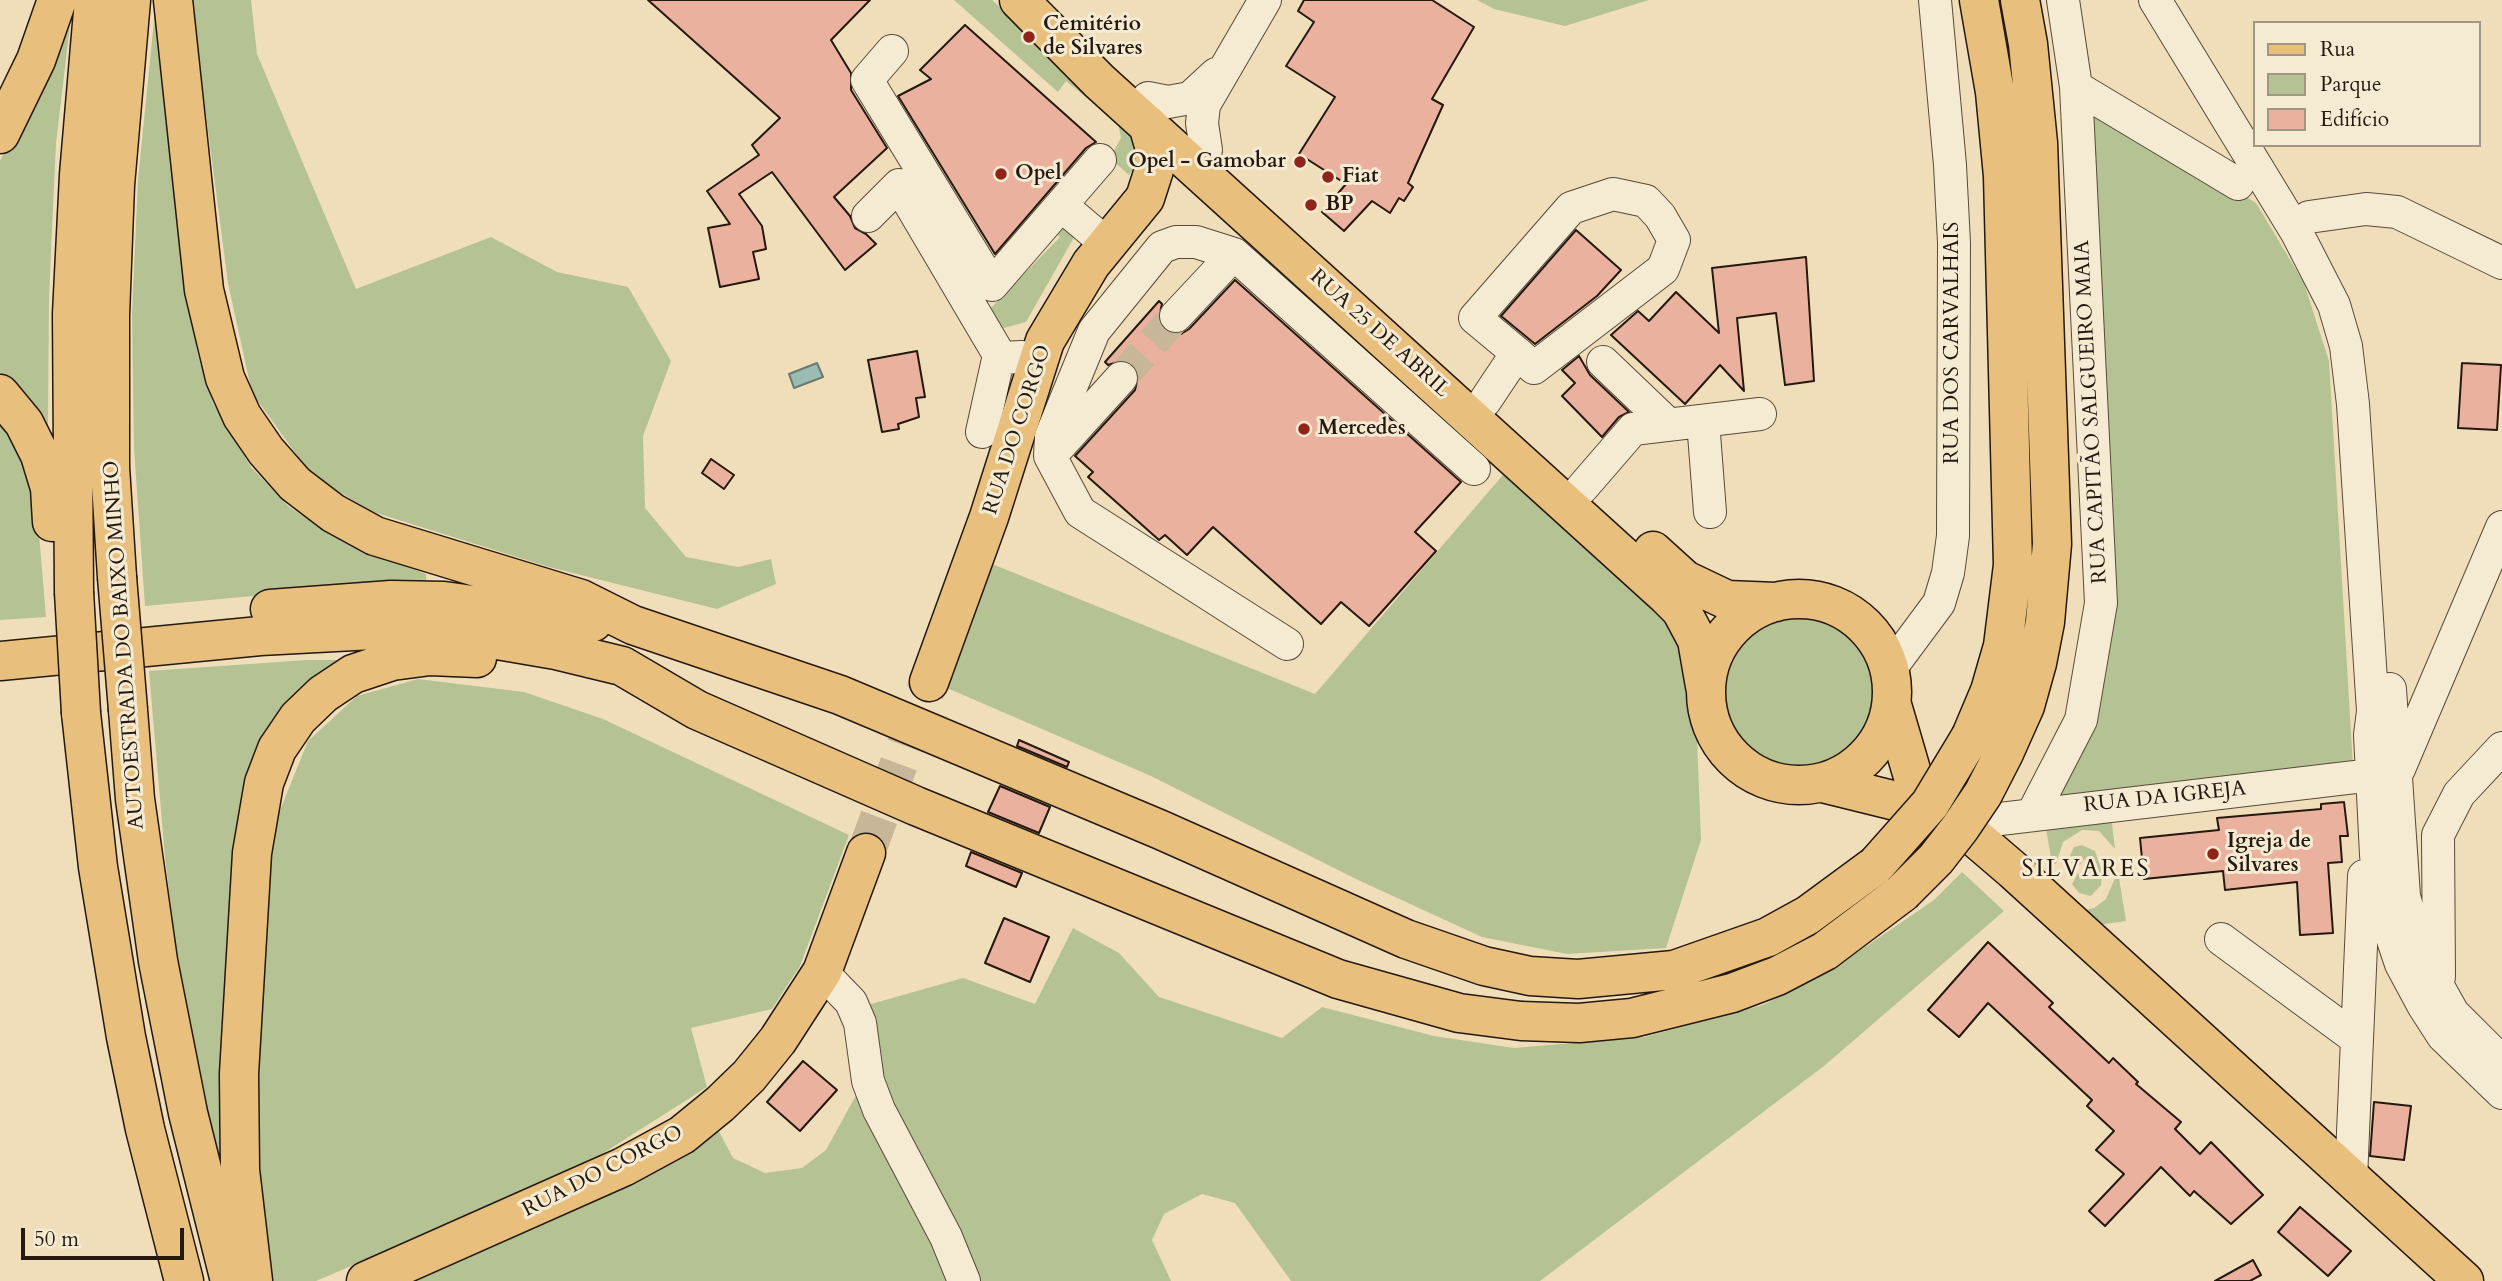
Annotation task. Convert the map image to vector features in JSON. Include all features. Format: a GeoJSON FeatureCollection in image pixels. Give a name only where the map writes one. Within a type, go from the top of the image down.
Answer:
{"type":"FeatureCollection","features":[{"type":"Feature","properties":{"kind":"main road"},"geometry":{"type":"LineString","coordinates":[[0,134],[36,60],[57,0]]}},
{"type":"Feature","properties":{"kind":"main road","name":"AUTOESTRADA DO BAIXO MINHO"},"geometry":{"type":"LineString","coordinates":[[94,0],[83,122],[72,302],[74,592],[80,713],[98,867],[126,1037],[145,1129],[184,1281]]}},
{"type":"Feature","properties":{"kind":"main road","name":"AUTOESTRADA DO BAIXO MINHO"},"geometry":{"type":"LineString","coordinates":[[131,0],[118,148],[110,315],[110,467],[117,577],[136,811],[158,961],[188,1113],[230,1281]]}},
{"type":"Feature","properties":{"kind":"main road"},"geometry":{"type":"LineString","coordinates":[[173,0],[204,290],[225,378],[242,416],[266,451],[295,484],[333,513],[375,537],[581,599],[633,625],[840,695],[1149,824],[1442,954],[1530,976],[1578,979],[1674,970],[1724,955],[1768,937],[1808,915],[1875,865],[1930,804],[1971,736],[1990,691],[2003,646],[2010,604],[2014,539],[2003,176],[1995,92],[1979,0]]}},
{"type":"Feature","properties":{"kind":"main road","name":"RUA 25 DE ABRIL"},"geometry":{"type":"LineString","coordinates":[[1019,0],[1210,168],[1681,610],[1698,640],[1705,686]]}},
{"type":"Feature","properties":{"kind":"main road","name":"RUA 25 DE ABRIL"},"geometry":{"type":"LineString","coordinates":[[1046,0],[1148,111]]}},
{"type":"Feature","properties":{"kind":"main road"},"geometry":{"type":"LineString","coordinates":[[0,661],[260,636],[392,629],[439,630],[545,648],[622,666],[697,710],[916,806],[1258,948],[1338,979],[1459,1013],[1521,1021],[1579,1023],[1632,1018],[1676,1009],[1777,976],[1825,951],[1902,892],[1936,859],[1983,794],[2025,706],[2037,663],[2045,622],[2052,544],[2038,143],[2028,44],[2020,0]]}},
{"type":"Feature","properties":{"kind":"main road","name":"RUA DO CORGO"},"geometry":{"type":"LineString","coordinates":[[929,682],[989,517],[1045,341],[1084,274],[1145,198],[1154,170],[1155,149],[1148,111]]}},
{"type":"Feature","properties":{"kind":"main road"},"geometry":{"type":"LineString","coordinates":[[1145,198],[1192,181],[1210,168]]}},
{"type":"Feature","properties":{"kind":"main road","name":"RUA 25 DE ABRIL"},"geometry":{"type":"LineString","coordinates":[[1210,168],[1485,401],[1685,580],[1727,600],[1776,602]]}},
{"type":"Feature","properties":{"kind":"main road"},"geometry":{"type":"LineString","coordinates":[[0,394],[24,423],[40,455],[50,488],[55,562],[74,592]]}},
{"type":"Feature","properties":{"kind":"main road"},"geometry":{"type":"LineString","coordinates":[[1891,687],[1885,732],[1869,755],[1848,772],[1823,783],[1793,786],[1765,779],[1739,764],[1720,742],[1708,715],[1705,686],[1712,658],[1727,632],[1749,613],[1776,602],[1805,598],[1834,605],[1859,620],[1879,642],[1891,687],[1916,787],[2464,1281]]}},
{"type":"Feature","properties":{"kind":"main road"},"geometry":{"type":"LineString","coordinates":[[0,635],[391,600],[444,601],[575,620],[633,625]]}},
{"type":"Feature","properties":{"kind":"main road"},"geometry":{"type":"LineString","coordinates":[[253,1281],[243,1213],[239,1126],[252,853],[264,783],[277,749],[298,718],[323,694],[353,674],[392,661],[430,656],[464,656],[509,662],[697,710]]}},
{"type":"Feature","properties":{"kind":"main road"},"geometry":{"type":"LineString","coordinates":[[1823,783],[1900,802],[2026,907],[2437,1281]]}},
{"type":"Feature","properties":{"kind":"main road","name":"RUA DO CORGO"},"geometry":{"type":"LineString","coordinates":[[366,1281],[554,1200],[682,1135],[749,1076],[778,1040],[822,972],[866,853]]}},
{"type":"Feature","properties":{"kind":"street"},"geometry":{"type":"LineString","coordinates":[[1210,168],[1202,124],[1204,105],[1222,68],[1265,0]]}},
{"type":"Feature","properties":{"kind":"street","name":"RUA DOS CARVALHAIS"},"geometry":{"type":"LineString","coordinates":[[1891,687],[1939,603],[1948,573],[1953,536],[1954,243],[1951,164],[1935,0]]}},
{"type":"Feature","properties":{"kind":"street","name":"RUA CAPITÃO SALGUEIRO MAIA"},"geometry":{"type":"LineString","coordinates":[[2033,813],[2081,720],[2101,603],[2076,87],[2063,0]]}},
{"type":"Feature","properties":{"kind":"street"},"geometry":{"type":"LineString","coordinates":[[2155,0],[2297,233],[2333,305],[2346,346],[2353,404],[2373,711],[2404,896],[2420,954],[2453,1013],[2502,1062]]}},
{"type":"Feature","properties":{"kind":"street"},"geometry":{"type":"LineString","coordinates":[[2178,0],[2254,126]]}},
{"type":"Feature","properties":{"kind":"street"},"geometry":{"type":"LineString","coordinates":[[892,51],[866,79],[992,285],[1100,160]]}},
{"type":"Feature","properties":{"kind":"street"},"geometry":{"type":"LineString","coordinates":[[1148,111],[1168,102],[1190,98],[1222,68]]}},
{"type":"Feature","properties":{"kind":"street"},"geometry":{"type":"LineString","coordinates":[[2076,87],[2238,184]]}},
{"type":"Feature","properties":{"kind":"street"},"geometry":{"type":"LineString","coordinates":[[2267,147],[2335,261],[2354,305],[2372,383],[2384,776],[2374,832],[2382,907],[2401,964],[2443,1036],[2502,1093]]}},
{"type":"Feature","properties":{"kind":"street"},"geometry":{"type":"LineString","coordinates":[[868,216],[899,185],[1002,358]]}},
{"type":"Feature","properties":{"kind":"street"},"geometry":{"type":"LineString","coordinates":[[1613,194],[1646,201],[1660,216],[1674,240],[1663,269],[1534,368],[1517,353],[1475,318],[1571,208],[1613,194]]}},
{"type":"Feature","properties":{"kind":"street"},"geometry":{"type":"LineString","coordinates":[[1062,206],[1146,266]]}},
{"type":"Feature","properties":{"kind":"street"},"geometry":{"type":"LineString","coordinates":[[2309,217],[2366,209],[2396,212],[2502,263]]}},
{"type":"Feature","properties":{"kind":"street"},"geometry":{"type":"LineString","coordinates":[[1287,644],[1080,512],[1051,456],[1051,436],[1094,331],[1162,247],[1176,242],[1196,242],[1234,254],[1474,469]]}},
{"type":"Feature","properties":{"kind":"street"},"geometry":{"type":"LineString","coordinates":[[1176,316],[1234,254]]}},
{"type":"Feature","properties":{"kind":"street"},"geometry":{"type":"LineString","coordinates":[[1002,358],[1033,354],[1045,341]]}},
{"type":"Feature","properties":{"kind":"street"},"geometry":{"type":"LineString","coordinates":[[1485,401],[1517,353]]}},
{"type":"Feature","properties":{"kind":"street"},"geometry":{"type":"LineString","coordinates":[[982,432],[993,376],[1002,358]]}},
{"type":"Feature","properties":{"kind":"street"},"geometry":{"type":"LineString","coordinates":[[1603,362],[1669,425]]}},
{"type":"Feature","properties":{"kind":"street"},"geometry":{"type":"LineString","coordinates":[[1051,456],[1121,378]]}},
{"type":"Feature","properties":{"kind":"street"},"geometry":{"type":"LineString","coordinates":[[1582,488],[1633,429],[1759,414]]}},
{"type":"Feature","properties":{"kind":"street"},"geometry":{"type":"LineString","coordinates":[[1703,421],[1710,512]]}},
{"type":"Feature","properties":{"kind":"street"},"geometry":{"type":"LineString","coordinates":[[2384,776],[2502,527]]}},
{"type":"Feature","properties":{"kind":"street"},"geometry":{"type":"LineString","coordinates":[[2439,989],[2436,869],[2438,835],[2459,794],[2502,748]]}},
{"type":"Feature","properties":{"kind":"street","name":"RUA DA IGREJA"},"geometry":{"type":"LineString","coordinates":[[1958,824],[2033,813],[2384,776]]}},
{"type":"Feature","properties":{"kind":"street"},"geometry":{"type":"LineString","coordinates":[[2351,1179],[2365,843],[2374,832]]}},
{"type":"Feature","properties":{"kind":"street"},"geometry":{"type":"LineString","coordinates":[[2221,939],[2357,1039]]}},
{"type":"Feature","properties":{"kind":"street"},"geometry":{"type":"LineString","coordinates":[[822,972],[851,1002],[860,1023],[868,1081],[879,1110],[946,1237],[964,1281]]}},
{"type":"Feature","properties":{"kind":"green space"},"geometry":{"type":"Polygon","coordinates":[[[156,0],[185,278],[198,356],[213,403],[251,467],[288,506],[327,532],[426,574],[426,580],[145,606],[134,448],[132,313],[138,180],[156,0]]]}},
{"type":"Feature","properties":{"kind":"green space"},"geometry":{"type":"Polygon","coordinates":[[[191,0],[251,0],[257,54],[356,289],[491,237],[557,272],[628,287],[671,361],[643,436],[645,508],[686,557],[738,567],[771,559],[776,584],[717,609],[549,567],[373,512],[312,476],[252,393],[228,283],[191,0]]]}},
{"type":"Feature","properties":{"kind":"green space"},"geometry":{"type":"Polygon","coordinates":[[[954,0],[992,0],[1102,99],[1134,136],[1135,166],[1129,175],[1110,158],[1121,138],[1118,123],[1066,81],[1058,92],[954,0]]]}},
{"type":"Feature","properties":{"kind":"green space"},"geometry":{"type":"Polygon","coordinates":[[[1477,0],[1649,0],[1565,26],[1494,9],[1477,0]]]}},
{"type":"Feature","properties":{"kind":"green space"},"geometry":{"type":"Polygon","coordinates":[[[72,9],[56,143],[49,296],[48,430],[0,377],[0,161],[72,9]]]}},
{"type":"Feature","properties":{"kind":"green space"},"geometry":{"type":"Polygon","coordinates":[[[2095,106],[2152,137],[2256,203],[2304,283],[2329,361],[2353,767],[2055,799],[2091,725],[2085,117],[2095,106]]]}},
{"type":"Feature","properties":{"kind":"green space"},"geometry":{"type":"Polygon","coordinates":[[[1059,222],[1077,232],[1026,322],[1000,329],[988,311],[1060,237],[1049,226],[1059,222]]]}},
{"type":"Feature","properties":{"kind":"green space"},"geometry":{"type":"Polygon","coordinates":[[[0,414],[21,443],[37,509],[46,617],[0,620],[0,414]]]}},
{"type":"Feature","properties":{"kind":"green space"},"geometry":{"type":"Polygon","coordinates":[[[1508,469],[1669,620],[1683,650],[1684,684],[1697,738],[1701,840],[1666,948],[1567,954],[1482,937],[1356,879],[1151,776],[940,685],[987,562],[1315,694],[1508,469]]]}},
{"type":"Feature","properties":{"kind":"green space"},"geometry":{"type":"Polygon","coordinates":[[[1799,614],[1829,620],[1854,637],[1871,662],[1877,692],[1871,722],[1854,747],[1829,764],[1799,770],[1769,764],[1744,747],[1727,722],[1721,692],[1727,662],[1744,637],[1769,620],[1799,614]]]}},
{"type":"Feature","properties":{"kind":"green space"},"geometry":{"type":"Polygon","coordinates":[[[307,660],[349,660],[285,710],[221,1175],[181,991],[165,857],[149,671],[307,660]]]}},
{"type":"Feature","properties":{"kind":"green space"},"geometry":{"type":"Polygon","coordinates":[[[418,679],[524,692],[603,719],[849,835],[800,966],[772,1009],[691,1028],[707,1087],[583,1166],[316,1281],[268,1281],[256,1181],[257,1049],[274,825],[308,741],[357,696],[418,679]]]}},
{"type":"Feature","properties":{"kind":"green space"},"geometry":{"type":"Polygon","coordinates":[[[2111,816],[2115,849],[2099,831],[2082,830],[2063,842],[2056,864],[2052,864],[2045,823],[2111,816]]]}},
{"type":"Feature","properties":{"kind":"green space"},"geometry":{"type":"Polygon","coordinates":[[[2082,845],[2095,851],[2102,871],[2101,885],[2091,896],[2079,893],[2072,884],[2078,873],[2082,879],[2089,878],[2092,866],[2085,859],[2077,868],[2068,860],[2074,847],[2082,845]]]}},
{"type":"Feature","properties":{"kind":"green space"},"geometry":{"type":"Polygon","coordinates":[[[1962,872],[2004,911],[1824,1066],[1540,1281],[1291,1281],[1235,1203],[1202,1194],[1164,1214],[1152,1240],[1171,1281],[972,1281],[876,1083],[864,1006],[963,978],[1035,1004],[1073,928],[1119,953],[1159,997],[1282,1038],[1322,1007],[1434,1036],[1514,1048],[1644,1037],[1763,1005],[1839,965],[1934,900],[1962,872]]]}},
{"type":"Feature","properties":{"kind":"green space"},"geometry":{"type":"Polygon","coordinates":[[[2115,878],[2119,878],[2126,921],[2097,925],[2082,911],[2094,908],[2106,899],[2115,878]]]}},
{"type":"Feature","properties":{"kind":"green space"},"geometry":{"type":"Polygon","coordinates":[[[860,1088],[954,1281],[408,1281],[714,1122],[733,1158],[765,1173],[802,1168],[826,1150],[860,1088]]]}},
{"type":"Feature","properties":{"kind":"water"},"geometry":{"type":"Polygon","coordinates":[[[817,363],[823,377],[794,388],[789,374],[817,363]]]}},
{"type":"Feature","properties":{"kind":"building"},"geometry":{"type":"Polygon","coordinates":[[[648,0],[870,0],[831,40],[851,73],[851,90],[887,148],[834,197],[850,216],[855,228],[876,244],[845,270],[772,172],[739,194],[762,226],[766,249],[753,252],[759,279],[720,287],[708,228],[730,224],[707,191],[759,155],[752,145],[780,118],[648,0]]]}},
{"type":"Feature","properties":{"kind":"building"},"geometry":{"type":"Polygon","coordinates":[[[1304,0],[1432,0],[1474,27],[1432,99],[1443,105],[1408,183],[1413,187],[1404,201],[1399,198],[1390,213],[1372,201],[1344,231],[1322,212],[1346,184],[1299,154],[1335,97],[1286,66],[1314,22],[1298,11],[1304,0]]]}},
{"type":"Feature","properties":{"kind":"building"},"geometry":{"type":"Polygon","coordinates":[[[965,25],[1096,142],[1086,148],[995,254],[898,96],[931,79],[920,70],[965,25]]]}},
{"type":"Feature","properties":{"kind":"building"},"geometry":{"type":"Polygon","coordinates":[[[1576,230],[1621,270],[1597,296],[1535,344],[1501,316],[1576,230]]]}},
{"type":"Feature","properties":{"kind":"building"},"geometry":{"type":"Polygon","coordinates":[[[1806,257],[1814,381],[1785,385],[1776,313],[1737,318],[1744,391],[1720,365],[1685,404],[1611,335],[1638,311],[1649,321],[1676,292],[1719,333],[1712,268],[1806,257]]]}},
{"type":"Feature","properties":{"kind":"building"},"geometry":{"type":"Polygon","coordinates":[[[1235,280],[1461,482],[1415,532],[1436,551],[1369,626],[1341,602],[1321,624],[1213,527],[1187,555],[1165,535],[1159,540],[1088,477],[1093,472],[1075,456],[1135,390],[1139,373],[1133,364],[1124,360],[1108,365],[1105,362],[1159,301],[1162,304],[1158,321],[1163,329],[1181,334],[1189,329],[1235,280]]]}},
{"type":"Feature","properties":{"kind":"building"},"geometry":{"type":"Polygon","coordinates":[[[917,351],[925,397],[916,398],[919,417],[898,424],[899,429],[882,432],[868,360],[917,351]]]}},
{"type":"Feature","properties":{"kind":"building"},"geometry":{"type":"Polygon","coordinates":[[[1579,356],[1590,375],[1629,412],[1619,417],[1602,437],[1562,396],[1575,383],[1562,370],[1579,356]]]}},
{"type":"Feature","properties":{"kind":"building"},"geometry":{"type":"Polygon","coordinates":[[[2462,363],[2501,365],[2497,430],[2458,428],[2462,363]]]}},
{"type":"Feature","properties":{"kind":"building"},"geometry":{"type":"Polygon","coordinates":[[[711,459],[734,475],[724,489],[702,473],[711,459]]]}},
{"type":"Feature","properties":{"kind":"building"},"geometry":{"type":"Polygon","coordinates":[[[1019,740],[1069,762],[1067,767],[1017,746],[1019,740]]]}},
{"type":"Feature","properties":{"kind":"building"},"geometry":{"type":"Polygon","coordinates":[[[1000,786],[1050,807],[1039,833],[988,812],[1000,786]]]}},
{"type":"Feature","properties":{"kind":"building"},"geometry":{"type":"Polygon","coordinates":[[[2344,802],[2348,836],[2340,836],[2342,862],[2328,863],[2333,933],[2300,935],[2297,882],[2225,890],[2223,871],[2144,879],[2140,838],[2219,830],[2217,818],[2321,809],[2321,804],[2344,802]]]}},
{"type":"Feature","properties":{"kind":"building"},"geometry":{"type":"Polygon","coordinates":[[[971,852],[1022,873],[1016,887],[966,866],[971,852]]]}},
{"type":"Feature","properties":{"kind":"building"},"geometry":{"type":"Polygon","coordinates":[[[1004,918],[1049,937],[1030,982],[985,963],[1004,918]]]}},
{"type":"Feature","properties":{"kind":"building"},"geometry":{"type":"Polygon","coordinates":[[[1988,942],[2053,1003],[2049,1007],[2109,1063],[2113,1058],[2138,1082],[2136,1084],[2181,1122],[2175,1129],[2200,1154],[2211,1142],[2263,1195],[2231,1224],[2194,1191],[2190,1196],[2161,1167],[2105,1226],[2089,1211],[2124,1174],[2096,1150],[2114,1131],[2087,1106],[2092,1100],[1988,1003],[1959,1037],[1928,1010],[1988,942]]]}},
{"type":"Feature","properties":{"kind":"building"},"geometry":{"type":"Polygon","coordinates":[[[803,1061],[837,1090],[800,1131],[767,1102],[803,1061]]]}},
{"type":"Feature","properties":{"kind":"building"},"geometry":{"type":"Polygon","coordinates":[[[2374,1102],[2411,1106],[2404,1160],[2370,1156],[2374,1102]]]}},
{"type":"Feature","properties":{"kind":"building"},"geometry":{"type":"Polygon","coordinates":[[[2300,1207],[2351,1251],[2328,1276],[2278,1232],[2300,1207]]]}},
{"type":"Feature","properties":{"kind":"building"},"geometry":{"type":"Polygon","coordinates":[[[2253,1260],[2261,1275],[2250,1281],[2215,1281],[2253,1260]]]}},
{"type":"Feature","properties":{"kind":"tunnel"},"geometry":{"type":"LineString","coordinates":[[1121,378],[1176,316]]}},
{"type":"Feature","properties":{"kind":"tunnel"},"geometry":{"type":"LineString","coordinates":[[866,853],[929,682]]}},
{"type":"Feature","properties":{"kind":"place","name":"Cemitério de Silvares"},"geometry":{"type":"Point","coordinates":[1029,37]}},
{"type":"Feature","properties":{"kind":"place","name":"Opel - Gamobar"},"geometry":{"type":"Point","coordinates":[1300,162]}},
{"type":"Feature","properties":{"kind":"place","name":"Opel"},"geometry":{"type":"Point","coordinates":[1001,174]}},
{"type":"Feature","properties":{"kind":"place","name":"Fiat"},"geometry":{"type":"Point","coordinates":[1328,177]}},
{"type":"Feature","properties":{"kind":"place","name":"BP"},"geometry":{"type":"Point","coordinates":[1311,205]}},
{"type":"Feature","properties":{"kind":"place","name":"Mercedes"},"geometry":{"type":"Point","coordinates":[1304,429]}},
{"type":"Feature","properties":{"kind":"place","name":"Igreja de Silvares"},"geometry":{"type":"Point","coordinates":[2213,854]}},
{"type":"Feature","properties":{"kind":"district","name":"SILVARES"},"geometry":{"type":"Point","coordinates":[2086,870]}}]}
